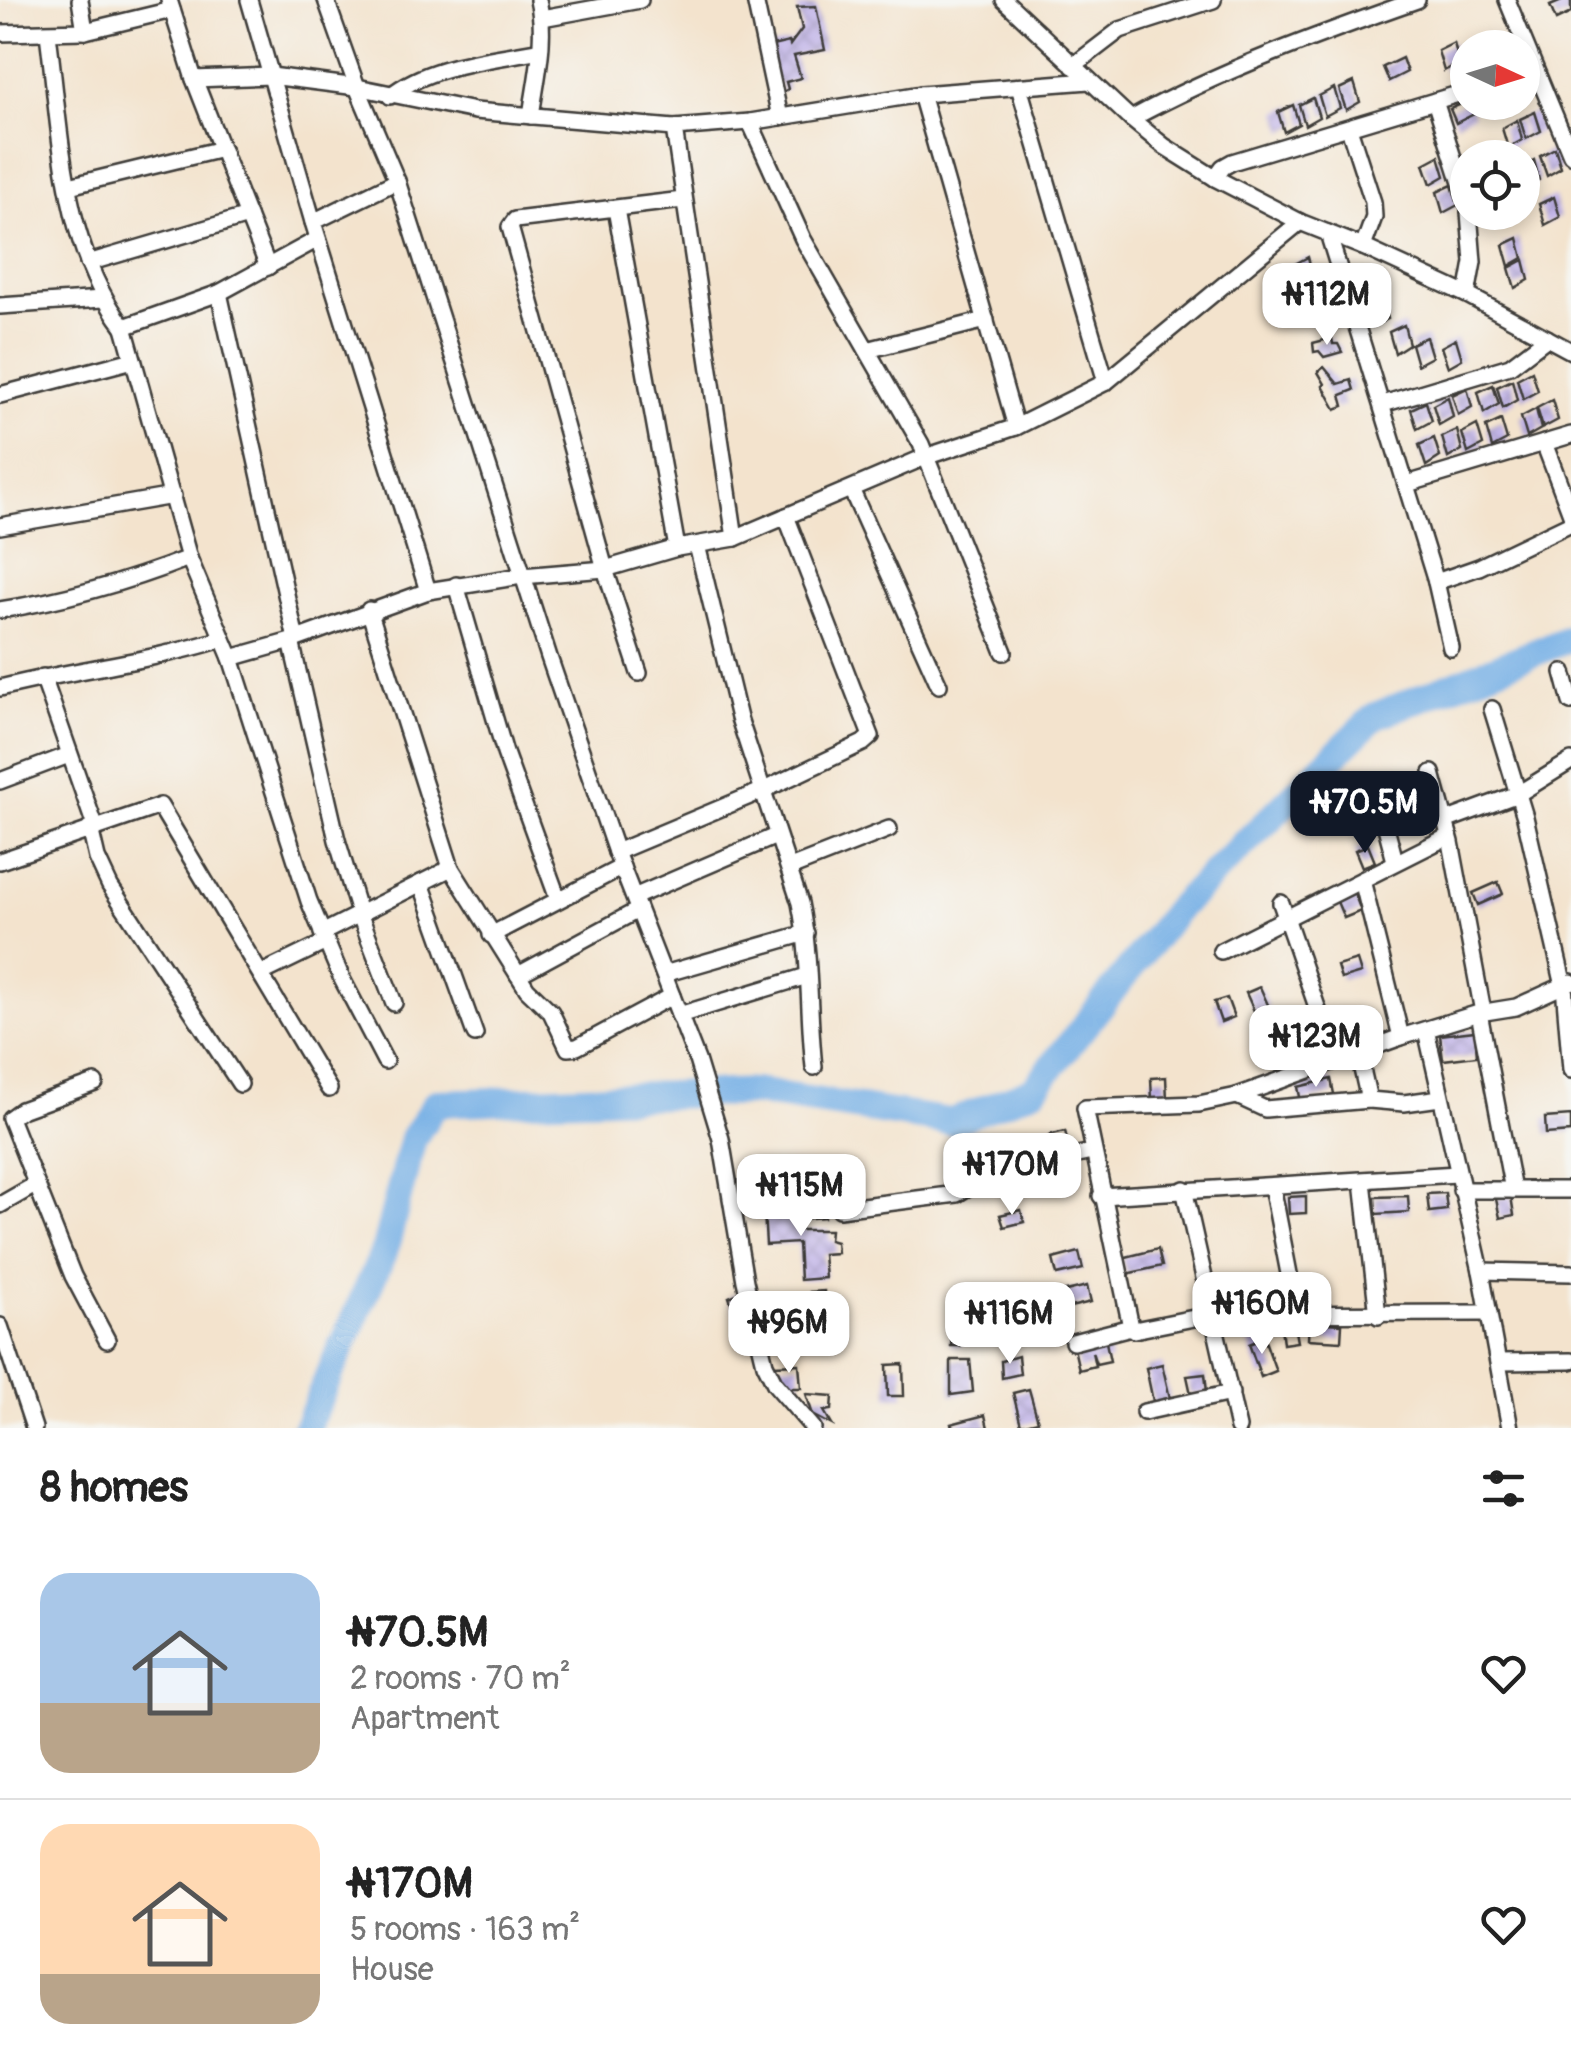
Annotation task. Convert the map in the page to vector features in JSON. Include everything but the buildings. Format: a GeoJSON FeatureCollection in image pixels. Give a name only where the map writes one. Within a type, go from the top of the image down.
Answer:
{"type":"FeatureCollection","features":[{"type":"Feature","properties":{"kind":"street"},"geometry":{"type":"LineString","coordinates":[[80,0],[85,31]]}},
{"type":"Feature","properties":{"kind":"street"},"geometry":{"type":"LineString","coordinates":[[250,0],[318,239],[428,591]]}},
{"type":"Feature","properties":{"kind":"street"},"geometry":{"type":"LineString","coordinates":[[326,0],[357,87],[397,180],[522,576],[619,859],[697,1060],[721,1139],[758,1343],[775,1384],[813,1428]]}},
{"type":"Feature","properties":{"kind":"street"},"geometry":{"type":"LineString","coordinates":[[531,116],[542,18],[538,0]]}},
{"type":"Feature","properties":{"kind":"street"},"geometry":{"type":"LineString","coordinates":[[542,18],[640,0]]}},
{"type":"Feature","properties":{"kind":"street"},"geometry":{"type":"LineString","coordinates":[[754,0],[780,117]]}},
{"type":"Feature","properties":{"kind":"street"},"geometry":{"type":"LineString","coordinates":[[1004,0],[1130,119],[1215,178],[1300,222],[1467,294],[1571,350]]}},
{"type":"Feature","properties":{"kind":"street"},"geometry":{"type":"LineString","coordinates":[[1073,66],[1120,30],[1213,0]]}},
{"type":"Feature","properties":{"kind":"street"},"geometry":{"type":"LineString","coordinates":[[1130,119],[1177,94],[1417,0]]}},
{"type":"Feature","properties":{"kind":"street"},"geometry":{"type":"LineString","coordinates":[[1507,0],[1516,30]]}},
{"type":"Feature","properties":{"kind":"street"},"geometry":{"type":"LineString","coordinates":[[0,33],[85,31],[171,5],[194,79],[268,267]]}},
{"type":"Feature","properties":{"kind":"street"},"geometry":{"type":"LineString","coordinates":[[48,34],[68,186],[88,264],[102,299],[124,327],[190,558],[230,658],[309,901],[386,1061]]}},
{"type":"Feature","properties":{"kind":"street"},"geometry":{"type":"LineString","coordinates":[[390,96],[423,78],[458,67],[540,50]]}},
{"type":"Feature","properties":{"kind":"street"},"geometry":{"type":"LineString","coordinates":[[194,79],[272,76],[531,116],[674,128],[750,122],[921,94],[1089,81]]}},
{"type":"Feature","properties":{"kind":"street"},"geometry":{"type":"LineString","coordinates":[[1019,87],[1106,382]]}},
{"type":"Feature","properties":{"kind":"street"},"geometry":{"type":"LineString","coordinates":[[1540,89],[1566,128],[1571,155]]}},
{"type":"Feature","properties":{"kind":"street"},"geometry":{"type":"LineString","coordinates":[[921,94],[1016,428]]}},
{"type":"Feature","properties":{"kind":"street"},"geometry":{"type":"LineString","coordinates":[[1215,178],[1232,162],[1450,96]]}},
{"type":"Feature","properties":{"kind":"street"},"geometry":{"type":"LineString","coordinates":[[1435,101],[1450,148]]}},
{"type":"Feature","properties":{"kind":"street"},"geometry":{"type":"LineString","coordinates":[[750,122],[803,239],[925,456],[1004,652]]}},
{"type":"Feature","properties":{"kind":"street"},"geometry":{"type":"LineString","coordinates":[[674,128],[735,538]]}},
{"type":"Feature","properties":{"kind":"street"},"geometry":{"type":"LineString","coordinates":[[1349,128],[1373,202],[1374,217],[1364,247]]}},
{"type":"Feature","properties":{"kind":"street"},"geometry":{"type":"LineString","coordinates":[[68,186],[222,149]]}},
{"type":"Feature","properties":{"kind":"street"},"geometry":{"type":"LineString","coordinates":[[313,222],[397,180]]}},
{"type":"Feature","properties":{"kind":"street"},"geometry":{"type":"LineString","coordinates":[[640,673],[605,569],[510,227],[515,220],[683,200]]}},
{"type":"Feature","properties":{"kind":"street"},"geometry":{"type":"LineString","coordinates":[[616,209],[677,548]]}},
{"type":"Feature","properties":{"kind":"street"},"geometry":{"type":"LineString","coordinates":[[88,264],[248,216]]}},
{"type":"Feature","properties":{"kind":"street"},"geometry":{"type":"LineString","coordinates":[[230,658],[294,640],[428,591],[522,576],[605,569],[677,548],[735,538],[925,456],[1016,428],[1106,382],[1300,222]]}},
{"type":"Feature","properties":{"kind":"street"},"geometry":{"type":"LineString","coordinates":[[1467,294],[1473,262],[1471,230]]}},
{"type":"Feature","properties":{"kind":"street"},"geometry":{"type":"LineString","coordinates":[[1328,233],[1384,404],[1452,648]]}},
{"type":"Feature","properties":{"kind":"street"},"geometry":{"type":"LineString","coordinates":[[124,327],[219,293],[318,239]]}},
{"type":"Feature","properties":{"kind":"street"},"geometry":{"type":"LineString","coordinates":[[219,293],[321,774],[360,914],[394,1002]]}},
{"type":"Feature","properties":{"kind":"street"},"geometry":{"type":"LineString","coordinates":[[0,306],[102,299]]}},
{"type":"Feature","properties":{"kind":"street"},"geometry":{"type":"LineString","coordinates":[[867,350],[986,320]]}},
{"type":"Feature","properties":{"kind":"street"},"geometry":{"type":"LineString","coordinates":[[1384,404],[1510,366],[1547,338]]}},
{"type":"Feature","properties":{"kind":"street"},"geometry":{"type":"LineString","coordinates":[[0,395],[133,360]]}},
{"type":"Feature","properties":{"kind":"street"},"geometry":{"type":"LineString","coordinates":[[1407,484],[1571,435]]}},
{"type":"Feature","properties":{"kind":"street"},"geometry":{"type":"LineString","coordinates":[[1544,443],[1571,514]]}},
{"type":"Feature","properties":{"kind":"street"},"geometry":{"type":"LineString","coordinates":[[852,489],[939,685]]}},
{"type":"Feature","properties":{"kind":"street"},"geometry":{"type":"LineString","coordinates":[[0,526],[174,496]]}},
{"type":"Feature","properties":{"kind":"street"},"geometry":{"type":"LineString","coordinates":[[491,936],[619,859],[871,736],[786,516]]}},
{"type":"Feature","properties":{"kind":"street"},"geometry":{"type":"LineString","coordinates":[[1436,582],[1479,567],[1571,523]]}},
{"type":"Feature","properties":{"kind":"street"},"geometry":{"type":"LineString","coordinates":[[697,545],[738,718],[790,868],[806,933],[814,1067]]}},
{"type":"Feature","properties":{"kind":"street"},"geometry":{"type":"LineString","coordinates":[[0,610],[51,603],[129,581],[190,558]]}},
{"type":"Feature","properties":{"kind":"street"},"geometry":{"type":"LineString","coordinates":[[456,585],[506,752],[558,899]]}},
{"type":"Feature","properties":{"kind":"street"},"geometry":{"type":"LineString","coordinates":[[369,610],[451,868],[527,989],[550,1012],[568,1048],[672,996]]}},
{"type":"Feature","properties":{"kind":"street"},"geometry":{"type":"LineString","coordinates":[[0,688],[42,677],[170,656],[222,639]]}},
{"type":"Feature","properties":{"kind":"street"},"geometry":{"type":"LineString","coordinates":[[1562,672],[1571,702]]}},
{"type":"Feature","properties":{"kind":"street"},"geometry":{"type":"LineString","coordinates":[[42,677],[110,886],[240,1084]]}},
{"type":"Feature","properties":{"kind":"street"},"geometry":{"type":"LineString","coordinates":[[1492,709],[1568,984],[1571,1070]]}},
{"type":"Feature","properties":{"kind":"street"},"geometry":{"type":"LineString","coordinates":[[0,781],[69,755]]}},
{"type":"Feature","properties":{"kind":"street"},"geometry":{"type":"LineString","coordinates":[[1221,951],[1284,910],[1362,880],[1447,828],[1518,794],[1571,760]]}},
{"type":"Feature","properties":{"kind":"street"},"geometry":{"type":"LineString","coordinates":[[1432,773],[1447,828],[1513,1190]]}},
{"type":"Feature","properties":{"kind":"street"},"geometry":{"type":"LineString","coordinates":[[1378,798],[1395,861]]}},
{"type":"Feature","properties":{"kind":"street"},"geometry":{"type":"LineString","coordinates":[[0,861],[156,806],[164,809],[329,1089]]}},
{"type":"Feature","properties":{"kind":"street"},"geometry":{"type":"LineString","coordinates":[[790,868],[889,830]]}},
{"type":"Feature","properties":{"kind":"street"},"geometry":{"type":"LineString","coordinates":[[518,975],[636,903],[776,836]]}},
{"type":"Feature","properties":{"kind":"street"},"geometry":{"type":"LineString","coordinates":[[262,973],[360,914],[451,868]]}},
{"type":"Feature","properties":{"kind":"street"},"geometry":{"type":"LineString","coordinates":[[1362,880],[1401,1036]]}},
{"type":"Feature","properties":{"kind":"street"},"geometry":{"type":"LineString","coordinates":[[421,883],[475,1034]]}},
{"type":"Feature","properties":{"kind":"street"},"geometry":{"type":"LineString","coordinates":[[1284,910],[1335,1059]]}},
{"type":"Feature","properties":{"kind":"street"},"geometry":{"type":"LineString","coordinates":[[664,974],[806,933]]}},
{"type":"Feature","properties":{"kind":"street"},"geometry":{"type":"LineString","coordinates":[[680,1014],[807,976]]}},
{"type":"Feature","properties":{"kind":"street"},"geometry":{"type":"LineString","coordinates":[[1131,1327],[1084,1113],[1088,1107],[1200,1104],[1237,1096],[1401,1036],[1481,1012],[1516,1007],[1568,984]]}},
{"type":"Feature","properties":{"kind":"street"},"geometry":{"type":"LineString","coordinates":[[1426,1030],[1481,1271],[1510,1428]]}},
{"type":"Feature","properties":{"kind":"street"},"geometry":{"type":"LineString","coordinates":[[1358,1051],[1368,1100]]}},
{"type":"Feature","properties":{"kind":"street"},"geometry":{"type":"LineString","coordinates":[[96,1083],[5,1119],[74,1276],[107,1340]]}},
{"type":"Feature","properties":{"kind":"street"},"geometry":{"type":"LineString","coordinates":[[1237,1096],[1265,1109],[1440,1098]]}},
{"type":"Feature","properties":{"kind":"street"},"geometry":{"type":"LineString","coordinates":[[839,1209],[957,1194],[989,1174],[1092,1152]]}},
{"type":"Feature","properties":{"kind":"street"},"geometry":{"type":"LineString","coordinates":[[1101,1196],[1363,1181],[1460,1182],[1513,1190],[1571,1190]]}},
{"type":"Feature","properties":{"kind":"street"},"geometry":{"type":"LineString","coordinates":[[1363,1181],[1378,1316]]}},
{"type":"Feature","properties":{"kind":"street"},"geometry":{"type":"LineString","coordinates":[[0,1205],[35,1185]]}},
{"type":"Feature","properties":{"kind":"street"},"geometry":{"type":"LineString","coordinates":[[1272,1186],[1296,1315]]}},
{"type":"Feature","properties":{"kind":"street"},"geometry":{"type":"LineString","coordinates":[[1184,1189],[1238,1428]]}},
{"type":"Feature","properties":{"kind":"street"},"geometry":{"type":"LineString","coordinates":[[1481,1271],[1571,1273]]}},
{"type":"Feature","properties":{"kind":"street"},"geometry":{"type":"LineString","coordinates":[[1073,1342],[1131,1327],[1141,1330],[1214,1314],[1488,1314]]}},
{"type":"Feature","properties":{"kind":"street"},"geometry":{"type":"LineString","coordinates":[[0,1326],[34,1428]]}},
{"type":"Feature","properties":{"kind":"street"},"geometry":{"type":"LineString","coordinates":[[1500,1362],[1571,1361]]}},
{"type":"Feature","properties":{"kind":"street"},"geometry":{"type":"LineString","coordinates":[[1144,1412],[1231,1393]]}},
{"type":"Feature","properties":{"kind":"waterway"},"geometry":{"type":"LineString","coordinates":[[306,1428],[385,1249],[413,1138],[436,1103],[756,1092],[952,1122],[1034,1089],[1179,907],[1375,716],[1571,638]]}}]}
